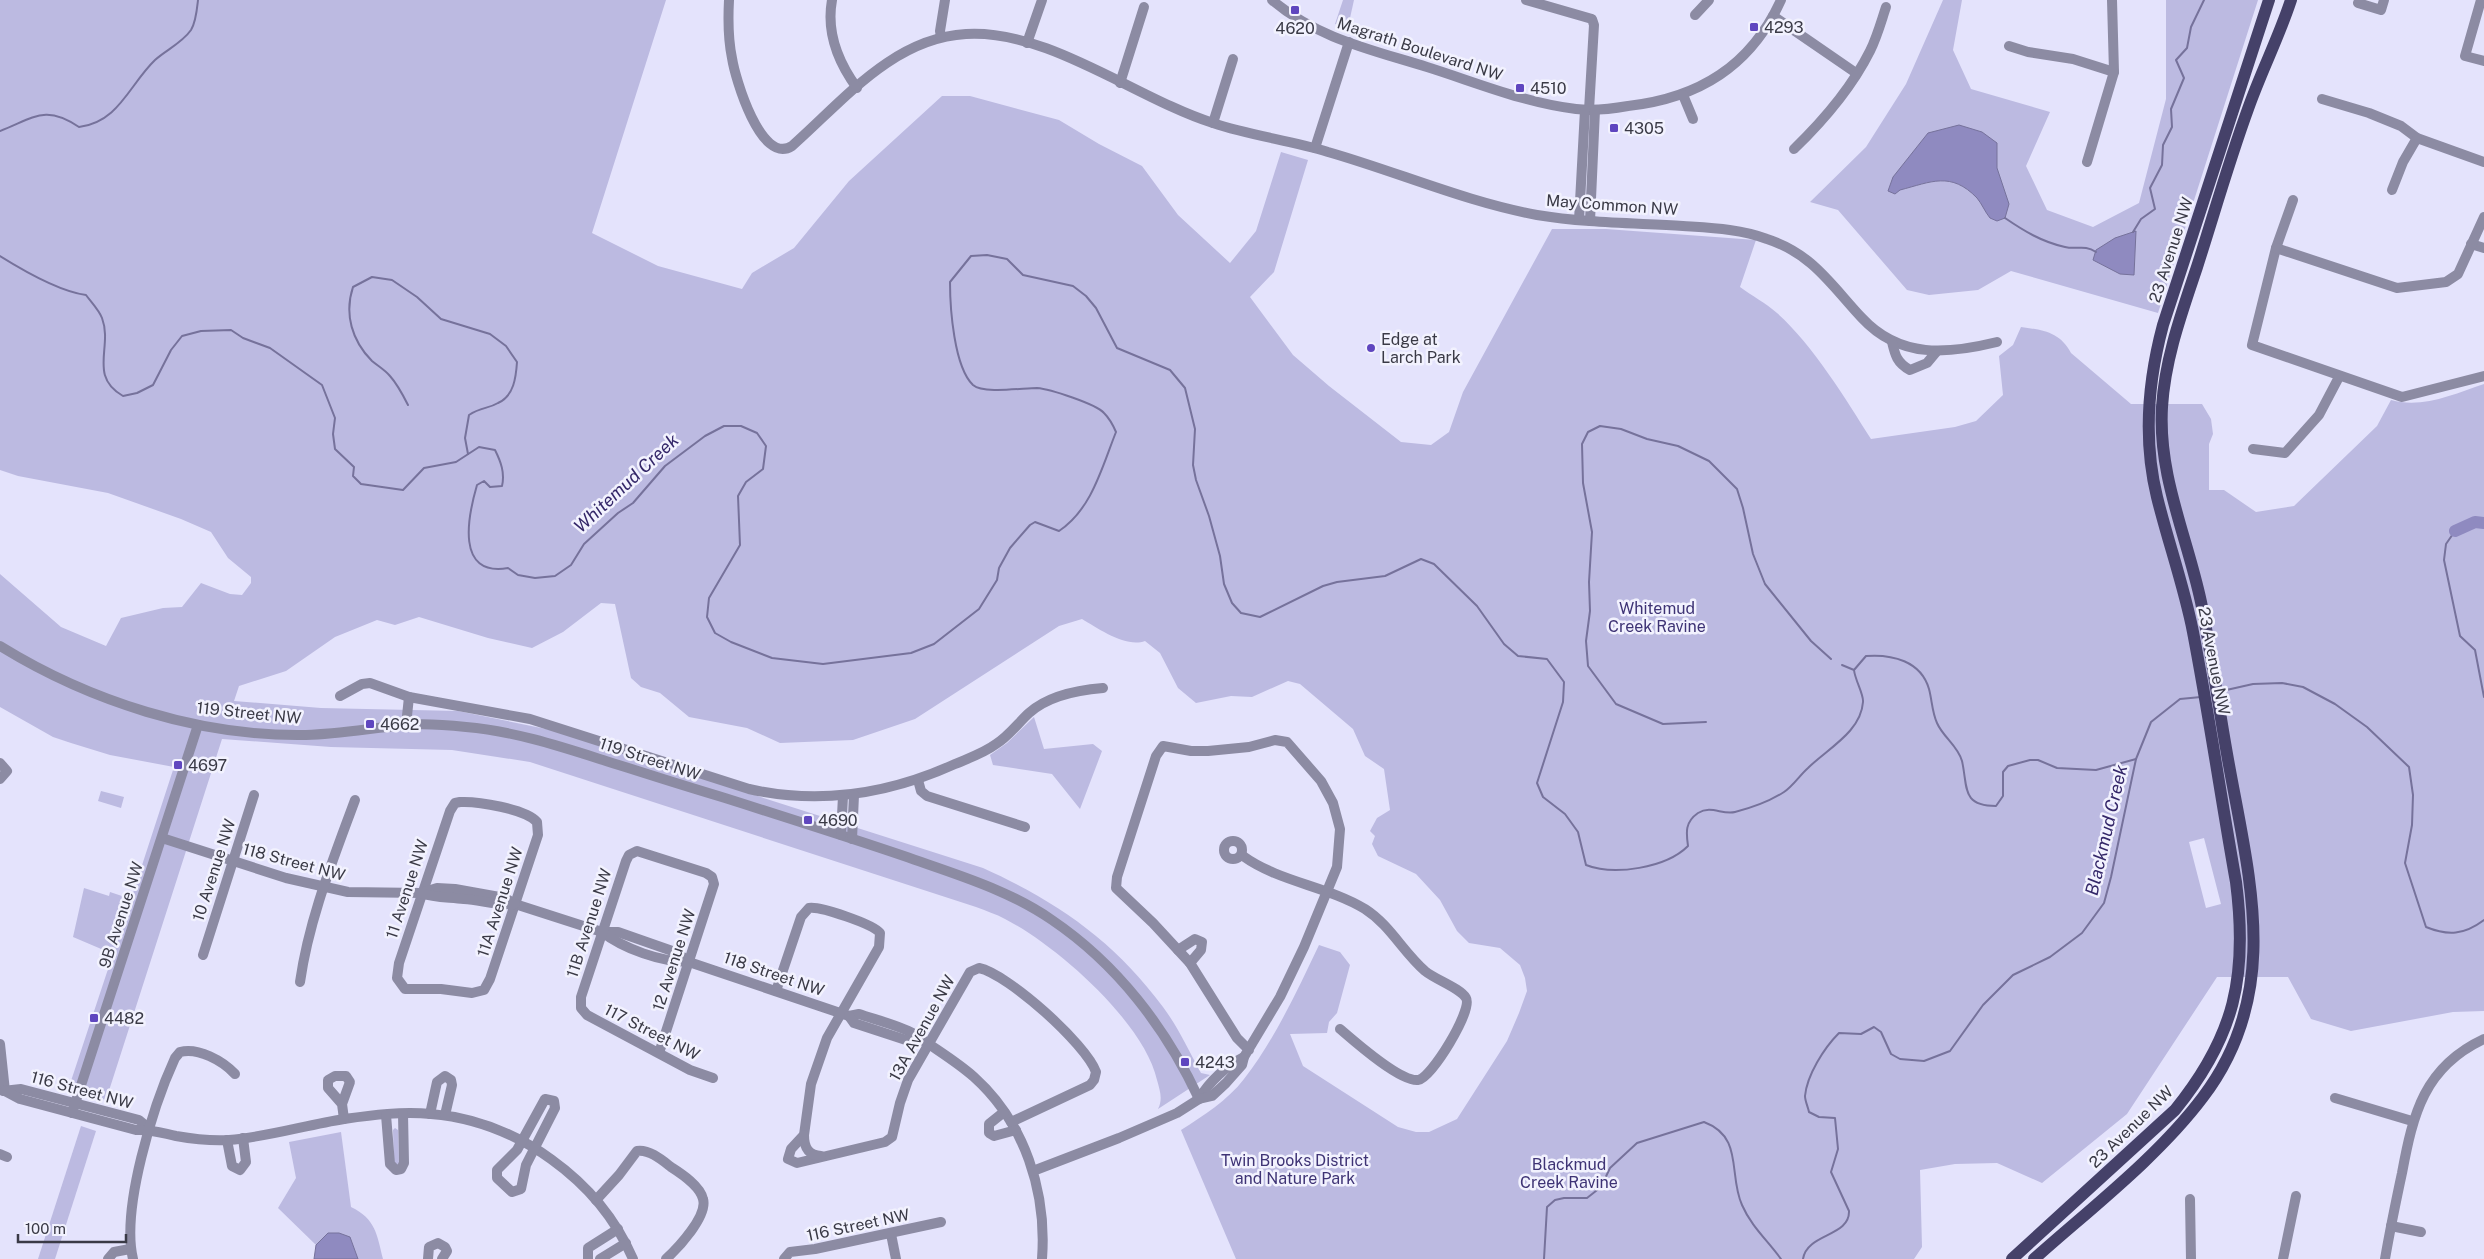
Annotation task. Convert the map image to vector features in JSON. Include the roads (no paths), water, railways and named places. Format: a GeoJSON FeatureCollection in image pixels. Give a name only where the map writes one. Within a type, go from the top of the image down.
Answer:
{"type":"FeatureCollection","features":[{"type":"Feature","properties":{"kind":"main road","name":"23 Avenue NW"},"geometry":{"type":"LineString","coordinates":[[2034,1259],[2165,1142],[2205,1096],[2238,1034],[2251,984],[2255,948],[2250,880],[2218,736],[2199,665],[2186,598],[2157,496],[2149,447],[2149,406],[2154,365],[2163,325],[2269,0]]}},
{"type":"Feature","properties":{"kind":"main road","name":"23 Avenue NW"},"geometry":{"type":"LineString","coordinates":[[2012,1259],[2175,1110],[2206,1068],[2225,1030],[2238,984],[2241,918],[2218,736],[2213,664],[2200,597],[2169,486],[2162,446],[2162,406],[2169,358],[2177,329],[2249,107],[2276,43],[2291,0]]}},
{"type":"Feature","properties":{"kind":"street","name":"May Common NW"},"geometry":{"type":"LineString","coordinates":[[729,0],[730,44],[735,74],[751,115],[772,146],[779,150],[789,148],[895,56],[922,43],[942,37],[990,34],[1027,43],[1071,59],[1170,107],[1212,123],[1262,138],[1315,148],[1494,205],[1537,215],[1585,220],[1728,229],[1778,243],[1804,257],[1819,269],[1864,321],[1892,342],[1912,348],[1937,351],[1962,351],[1997,342]]}},
{"type":"Feature","properties":{"kind":"street"},"geometry":{"type":"LineString","coordinates":[[832,0],[830,23],[835,50],[846,74],[857,88]]}},
{"type":"Feature","properties":{"kind":"street"},"geometry":{"type":"LineString","coordinates":[[942,37],[940,31],[946,0]]}},
{"type":"Feature","properties":{"kind":"street"},"geometry":{"type":"LineString","coordinates":[[1027,43],[1042,0]]}},
{"type":"Feature","properties":{"kind":"street","name":"Magrath Boulevard NW"},"geometry":{"type":"LineString","coordinates":[[1274,0],[1300,21],[1349,42],[1536,102],[1590,110],[1646,104],[1683,95],[1704,86],[1742,58],[1758,40],[1781,0]]}},
{"type":"Feature","properties":{"kind":"street"},"geometry":{"type":"LineString","coordinates":[[1526,0],[1592,19],[1594,25],[1585,220]]}},
{"type":"Feature","properties":{"kind":"street"},"geometry":{"type":"LineString","coordinates":[[1695,15],[1709,0]]}},
{"type":"Feature","properties":{"kind":"street"},"geometry":{"type":"LineString","coordinates":[[2087,162],[2114,72],[2112,0]]}},
{"type":"Feature","properties":{"kind":"street"},"geometry":{"type":"LineString","coordinates":[[2358,3],[2380,10],[2384,0]]}},
{"type":"Feature","properties":{"kind":"street"},"geometry":{"type":"LineString","coordinates":[[2481,0],[2465,56],[2484,61]]}},
{"type":"Feature","properties":{"kind":"street"},"geometry":{"type":"LineString","coordinates":[[1120,83],[1144,7]]}},
{"type":"Feature","properties":{"kind":"street"},"geometry":{"type":"LineString","coordinates":[[1794,150],[1820,125],[1850,86],[1870,50],[1886,7]]}},
{"type":"Feature","properties":{"kind":"street"},"geometry":{"type":"LineString","coordinates":[[1773,16],[1856,73]]}},
{"type":"Feature","properties":{"kind":"street"},"geometry":{"type":"LineString","coordinates":[[1315,148],[1349,42]]}},
{"type":"Feature","properties":{"kind":"street"},"geometry":{"type":"LineString","coordinates":[[2009,46],[2028,52],[2073,59],[2114,72]]}},
{"type":"Feature","properties":{"kind":"street"},"geometry":{"type":"LineString","coordinates":[[1212,123],[1233,60]]}},
{"type":"Feature","properties":{"kind":"street"},"geometry":{"type":"LineString","coordinates":[[1683,95],[1693,119]]}},
{"type":"Feature","properties":{"kind":"street"},"geometry":{"type":"LineString","coordinates":[[2322,99],[2369,113],[2401,126],[2417,138],[2484,162]]}},
{"type":"Feature","properties":{"kind":"street"},"geometry":{"type":"LineString","coordinates":[[2392,190],[2403,162],[2417,138]]}},
{"type":"Feature","properties":{"kind":"street"},"geometry":{"type":"LineString","coordinates":[[2294,200],[2276,248],[2252,345],[2402,396],[2484,376]]}},
{"type":"Feature","properties":{"kind":"street"},"geometry":{"type":"LineString","coordinates":[[2276,248],[2398,288],[2446,282],[2458,274],[2477,239],[2484,217]]}},
{"type":"Feature","properties":{"kind":"street"},"geometry":{"type":"LineString","coordinates":[[2477,239],[2484,248]]}},
{"type":"Feature","properties":{"kind":"street"},"geometry":{"type":"LineString","coordinates":[[1892,342],[1896,357],[1901,365],[1910,370],[1926,363],[1937,351]]}},
{"type":"Feature","properties":{"kind":"street"},"geometry":{"type":"LineString","coordinates":[[2253,450],[2285,453],[2319,415],[2339,376]]}},
{"type":"Feature","properties":{"kind":"street","name":"119 Street NW"},"geometry":{"type":"LineString","coordinates":[[0,646],[37,668],[86,690],[124,704],[198,725],[256,732],[306,735],[356,732],[406,725],[480,728],[535,739],[841,835],[976,880],[1051,919],[1082,942],[1115,972],[1143,1005],[1170,1046],[1199,1099]]}},
{"type":"Feature","properties":{"kind":"street","name":"119 Street NW"},"geometry":{"type":"LineString","coordinates":[[340,696],[362,684],[370,683],[409,697],[546,723],[755,790],[808,796],[843,796],[918,780],[991,748],[1040,705],[1079,690],[1103,688]]}},
{"type":"Feature","properties":{"kind":"street"},"geometry":{"type":"LineString","coordinates":[[406,725],[409,697]]}},
{"type":"Feature","properties":{"kind":"street","name":"9B Avenue NW"},"geometry":{"type":"LineString","coordinates":[[73,1108],[198,725]]}},
{"type":"Feature","properties":{"kind":"street"},"geometry":{"type":"LineString","coordinates":[[1033,1171],[1119,1138],[1177,1113],[1199,1099],[1206,1088],[1246,1054],[1291,976],[1327,892],[1339,858],[1339,821],[1333,803],[1321,781],[1287,742],[1275,740],[1242,748],[1208,751],[1191,751],[1164,746],[1158,751],[1116,886],[1118,892],[1190,963],[1246,1054]]}},
{"type":"Feature","properties":{"kind":"street"},"geometry":{"type":"LineString","coordinates":[[0,763],[7,771],[0,778]]}},
{"type":"Feature","properties":{"kind":"street"},"geometry":{"type":"LineString","coordinates":[[918,780],[921,791],[928,796],[1025,827]]}},
{"type":"Feature","properties":{"kind":"street","name":"10 Avenue NW"},"geometry":{"type":"LineString","coordinates":[[203,955],[254,795]]}},
{"type":"Feature","properties":{"kind":"street"},"geometry":{"type":"LineString","coordinates":[[852,839],[854,795]]}},
{"type":"Feature","properties":{"kind":"street"},"geometry":{"type":"LineString","coordinates":[[841,835],[843,796]]}},
{"type":"Feature","properties":{"kind":"street"},"geometry":{"type":"LineString","coordinates":[[300,982],[303,960],[323,887],[355,800]]}},
{"type":"Feature","properties":{"kind":"street","name":"11 Avenue NW"},"geometry":{"type":"LineString","coordinates":[[484,990],[472,993],[441,989],[410,990],[400,986],[397,971],[421,893],[450,810],[455,803],[467,802],[503,808],[527,815],[537,822]]}},
{"type":"Feature","properties":{"kind":"street","name":"11A Avenue NW"},"geometry":{"type":"LineString","coordinates":[[484,990],[490,979],[538,835],[537,822]]}},
{"type":"Feature","properties":{"kind":"street","name":"118 Street NW"},"geometry":{"type":"LineString","coordinates":[[162,838],[323,887],[370,894],[421,893],[437,888],[465,890],[505,898],[515,904],[602,932],[618,932],[678,953],[689,962],[844,1014],[858,1014],[915,1034],[975,1078],[1004,1112],[1013,1126],[1033,1171],[1040,1203],[1042,1259]]}},
{"type":"Feature","properties":{"kind":"street","name":"12 Avenue NW"},"geometry":{"type":"LineString","coordinates":[[634,851],[642,851],[702,871],[712,877],[713,890],[659,1053]]}},
{"type":"Feature","properties":{"kind":"street","name":"11B Avenue NW"},"geometry":{"type":"LineString","coordinates":[[580,1008],[581,997],[626,861],[634,851]]}},
{"type":"Feature","properties":{"kind":"street"},"geometry":{"type":"LineString","coordinates":[[1243,856],[1286,876],[1348,900],[1374,916],[1399,940],[1417,963],[1440,982],[1460,992],[1466,998],[1468,1004],[1464,1016],[1438,1061],[1426,1077],[1419,1080],[1411,1079],[1385,1065],[1340,1029]]}},
{"type":"Feature","properties":{"kind":"street"},"geometry":{"type":"LineString","coordinates":[[776,991],[801,917],[809,908],[819,908],[872,926],[880,933],[879,947],[844,1014],[827,1038],[816,1067],[808,1100],[804,1135],[806,1149],[814,1155],[821,1156]]}},
{"type":"Feature","properties":{"kind":"street"},"geometry":{"type":"LineString","coordinates":[[1178,950],[1195,939],[1202,942],[1201,950],[1190,963]]}},
{"type":"Feature","properties":{"kind":"street","name":"13A Avenue NW"},"geometry":{"type":"LineString","coordinates":[[821,1156],[885,1142],[892,1137],[905,1087],[925,1043],[970,972],[979,968],[988,971],[1007,983],[1042,1009],[1093,1065],[1096,1077],[1090,1085],[1013,1126]]}},
{"type":"Feature","properties":{"kind":"street","name":"117 Street NW"},"geometry":{"type":"LineString","coordinates":[[580,1008],[588,1015],[690,1070],[713,1078]]}},
{"type":"Feature","properties":{"kind":"street"},"geometry":{"type":"LineString","coordinates":[[2385,1259],[2412,1121],[2422,1096],[2438,1074],[2457,1056],[2484,1039]]}},
{"type":"Feature","properties":{"kind":"street"},"geometry":{"type":"LineString","coordinates":[[0,1044],[2,1091]]}},
{"type":"Feature","properties":{"kind":"street"},"geometry":{"type":"LineString","coordinates":[[108,1259],[114,1252],[131,1254],[131,1210],[150,1129],[173,1063],[180,1052],[190,1051],[220,1061],[236,1074]]}},
{"type":"Feature","properties":{"kind":"street"},"geometry":{"type":"LineString","coordinates":[[430,1114],[438,1082],[445,1076],[452,1085],[445,1116]]}},
{"type":"Feature","properties":{"kind":"street","name":"116 Street NW"},"geometry":{"type":"LineString","coordinates":[[2,1091],[20,1099],[139,1120],[150,1129],[176,1136],[227,1140],[344,1119],[386,1115],[430,1114],[481,1124],[522,1141],[564,1170],[596,1200],[618,1229],[634,1259]]}},
{"type":"Feature","properties":{"kind":"street"},"geometry":{"type":"LineString","coordinates":[[548,1098],[552,1099],[555,1108],[524,1169],[521,1189],[512,1192],[498,1180],[496,1173],[498,1168],[514,1155],[522,1141],[542,1102],[548,1098]]}},
{"type":"Feature","properties":{"kind":"street"},"geometry":{"type":"LineString","coordinates":[[2336,1098],[2412,1121]]}},
{"type":"Feature","properties":{"kind":"street"},"geometry":{"type":"LineString","coordinates":[[342,1104],[344,1119]]}},
{"type":"Feature","properties":{"kind":"street"},"geometry":{"type":"LineString","coordinates":[[1004,1112],[989,1124],[989,1133],[994,1136],[1013,1126]]}},
{"type":"Feature","properties":{"kind":"street"},"geometry":{"type":"LineString","coordinates":[[386,1115],[390,1164],[396,1170],[401,1169],[404,1163],[403,1114]]}},
{"type":"Feature","properties":{"kind":"street"},"geometry":{"type":"LineString","coordinates":[[804,1135],[788,1153],[788,1159],[791,1162],[797,1163],[821,1156]]}},
{"type":"Feature","properties":{"kind":"street"},"geometry":{"type":"LineString","coordinates":[[227,1140],[232,1166],[240,1170],[246,1162],[243,1138]]}},
{"type":"Feature","properties":{"kind":"street"},"geometry":{"type":"LineString","coordinates":[[596,1200],[619,1175],[634,1152],[641,1150],[660,1159],[690,1182],[700,1193],[704,1205],[692,1228],[666,1259]]}},
{"type":"Feature","properties":{"kind":"street"},"geometry":{"type":"LineString","coordinates":[[2283,1259],[2296,1196]]}},
{"type":"Feature","properties":{"kind":"street"},"geometry":{"type":"LineString","coordinates":[[2190,1199],[2191,1259]]}},
{"type":"Feature","properties":{"kind":"street","name":"116 Street NW"},"geometry":{"type":"LineString","coordinates":[[784,1259],[790,1252],[812,1250],[941,1222]]}},
{"type":"Feature","properties":{"kind":"street"},"geometry":{"type":"LineString","coordinates":[[2391,1226],[2421,1232]]}},
{"type":"Feature","properties":{"kind":"street"},"geometry":{"type":"LineString","coordinates":[[588,1259],[586,1256],[588,1248],[618,1229]]}},
{"type":"Feature","properties":{"kind":"street"},"geometry":{"type":"LineString","coordinates":[[891,1234],[896,1259]]}},
{"type":"Feature","properties":{"kind":"street"},"geometry":{"type":"LineString","coordinates":[[428,1259],[428,1247],[438,1243],[445,1247],[447,1251],[442,1259]]}},
{"type":"Feature","properties":{"kind":"street"},"geometry":{"type":"LineString","coordinates":[[600,1259],[626,1243]]}},
{"type":"Feature","properties":{"kind":"street"},"geometry":{"type":"LineString","coordinates":[[804,1259],[812,1250]]}},
{"type":"Feature","properties":{"kind":"waterway","name":"Whitemud Creek"},"geometry":{"type":"LineString","coordinates":[[0,131],[40,116],[57,116],[79,127],[93,124],[104,118],[122,101],[155,60],[183,39],[191,30],[198,0]]}},
{"type":"Feature","properties":{"kind":"waterway"},"geometry":{"type":"LineString","coordinates":[[2133,232],[2141,219],[2155,209],[2150,188],[2162,165],[2163,145],[2172,127],[2171,109],[2184,78],[2176,60],[2187,48],[2191,27],[2204,0]]}},
{"type":"Feature","properties":{"kind":"waterway"},"geometry":{"type":"LineString","coordinates":[[2005,218],[2026,232],[2057,245],[2069,248],[2088,248],[2096,252]]}},
{"type":"Feature","properties":{"kind":"waterway","name":"Whitemud Creek"},"geometry":{"type":"LineString","coordinates":[[0,256],[53,285],[86,295],[97,309],[105,329],[104,370],[106,379],[123,396],[137,393],[153,385],[171,350],[182,336],[201,331],[231,330],[243,338],[270,348],[322,385],[335,418],[333,434],[335,449],[354,467],[353,476],[361,484],[403,490],[424,468],[456,462],[479,447],[495,450],[502,468],[502,486],[490,487],[484,481],[477,485],[471,512],[469,542],[473,554],[480,563],[491,568],[508,568],[518,575],[535,578],[555,576],[571,565],[584,544],[618,513],[633,503],[665,466],[705,436],[724,426],[741,426],[757,433],[766,446],[763,469],[746,482],[738,496],[740,545],[709,598],[707,617],[715,633],[731,642],[772,658],[823,664],[911,653],[934,644],[979,609],[997,580],[999,568],[1010,548],[1030,525],[1035,522],[1059,531],[1080,511],[1101,473],[1116,432],[1111,422],[1099,409],[1083,401],[1043,389],[994,390],[978,388],[973,385],[961,365],[954,337],[950,282],[971,256],[987,255],[1007,259],[1023,275],[1073,286],[1086,296],[1096,308],[1117,348],[1170,370],[1185,388],[1195,429],[1193,465],[1196,480],[1209,516],[1220,556],[1224,584],[1232,603],[1241,613],[1260,617],[1323,586],[1337,582],[1385,576],[1421,559],[1434,564],[1477,606],[1504,644],[1518,656],[1547,659],[1564,682],[1563,702],[1537,783],[1543,797],[1565,814],[1578,832],[1586,865],[1598,868],[1625,870],[1653,865],[1667,860],[1688,846],[1687,828],[1691,820],[1698,813],[1707,810],[1735,812],[1767,801],[1787,790],[1808,768],[1842,739],[1856,722],[1861,713],[1863,699],[1854,670],[1866,656],[1886,656],[1904,661],[1925,679],[1937,723],[1954,746],[1962,761],[1968,793],[1971,799],[1985,805],[1996,806],[2003,796],[2003,772],[2008,766],[2030,760],[2038,760],[2057,768],[2096,770],[2136,759],[2151,722],[2180,699],[2201,697]]}},
{"type":"Feature","properties":{"kind":"waterway"},"geometry":{"type":"LineString","coordinates":[[408,405],[393,379],[372,361],[359,345],[352,327],[349,307],[353,287],[372,277],[392,280],[417,297],[441,319],[490,334],[506,346],[517,362],[515,380],[508,396],[494,405],[469,415],[465,438],[468,454]]}},
{"type":"Feature","properties":{"kind":"waterway"},"geometry":{"type":"LineString","coordinates":[[1706,722],[1663,724],[1616,704],[1588,666],[1586,641],[1590,611],[1589,582],[1592,532],[1583,483],[1582,444],[1588,432],[1600,426],[1621,429],[1647,439],[1678,446],[1709,461],[1737,489],[1753,554],[1765,584],[1811,641],[1831,659]]}},
{"type":"Feature","properties":{"kind":"waterway","name":"Whitemud Creek"},"geometry":{"type":"LineString","coordinates":[[2455,531],[2475,522],[2484,523]]}},
{"type":"Feature","properties":{"kind":"waterway","name":"Whitemud Creek"},"geometry":{"type":"LineString","coordinates":[[2455,531],[2446,544],[2444,560],[2460,636],[2475,650],[2484,697]]}},
{"type":"Feature","properties":{"kind":"waterway"},"geometry":{"type":"LineString","coordinates":[[1842,665],[1854,670]]}},
{"type":"Feature","properties":{"kind":"waterway","name":"Whitemud Creek"},"geometry":{"type":"LineString","coordinates":[[2222,691],[2253,684],[2282,683],[2303,687],[2335,704],[2367,727],[2409,767],[2413,795],[2412,825],[2405,863],[2426,927],[2449,933],[2470,929],[2484,920]]}},
{"type":"Feature","properties":{"kind":"waterway","name":"Blackmud Creek"},"geometry":{"type":"LineString","coordinates":[[1803,1259],[1806,1251],[1812,1244],[1843,1226],[1849,1211],[1831,1172],[1838,1149],[1835,1118],[1819,1117],[1809,1112],[1805,1098],[1809,1079],[1822,1054],[1839,1033],[1861,1034],[1874,1027],[1881,1032],[1891,1054],[1900,1059],[1924,1061],[1950,1051],[1983,1005],[2013,975],[2050,957],[2082,933],[2104,903],[2136,759]]}},
{"type":"Feature","properties":{"kind":"waterway","name":"Blackmud Creek"},"geometry":{"type":"LineString","coordinates":[[1544,1259],[1547,1207],[1555,1200],[1587,1198],[1601,1187],[1610,1168],[1637,1143],[1704,1122],[1717,1129],[1725,1137],[1733,1158],[1738,1193],[1742,1205],[1755,1227],[1781,1259]]}},
{"type":"Feature","properties":{"kind":"place","name":"4620"},"geometry":{"type":"Point","coordinates":[1295,10]}},
{"type":"Feature","properties":{"kind":"place","name":"4293"},"geometry":{"type":"Point","coordinates":[1754,27]}},
{"type":"Feature","properties":{"kind":"place","name":"4510"},"geometry":{"type":"Point","coordinates":[1520,88]}},
{"type":"Feature","properties":{"kind":"place","name":"4305"},"geometry":{"type":"Point","coordinates":[1614,128]}},
{"type":"Feature","properties":{"kind":"place","name":"Edge at Larch Park"},"geometry":{"type":"Point","coordinates":[1371,348]}},
{"type":"Feature","properties":{"kind":"place","name":"4662"},"geometry":{"type":"Point","coordinates":[370,724]}},
{"type":"Feature","properties":{"kind":"place","name":"4697"},"geometry":{"type":"Point","coordinates":[178,765]}},
{"type":"Feature","properties":{"kind":"place","name":"4690"},"geometry":{"type":"Point","coordinates":[808,820]}},
{"type":"Feature","properties":{"kind":"place","name":"4482"},"geometry":{"type":"Point","coordinates":[94,1018]}},
{"type":"Feature","properties":{"kind":"place","name":"4243"},"geometry":{"type":"Point","coordinates":[1185,1062]}},
{"type":"Feature","properties":{"kind":"park label","name":"Whitemud Creek Ravine"},"geometry":{"type":"Point","coordinates":[1657,617]}},
{"type":"Feature","properties":{"kind":"park label","name":"Twin Brooks District and Nature Park"},"geometry":{"type":"Point","coordinates":[1295,1169]}},
{"type":"Feature","properties":{"kind":"park label","name":"Blackmud Creek Ravine"},"geometry":{"type":"Point","coordinates":[1569,1173]}}]}
